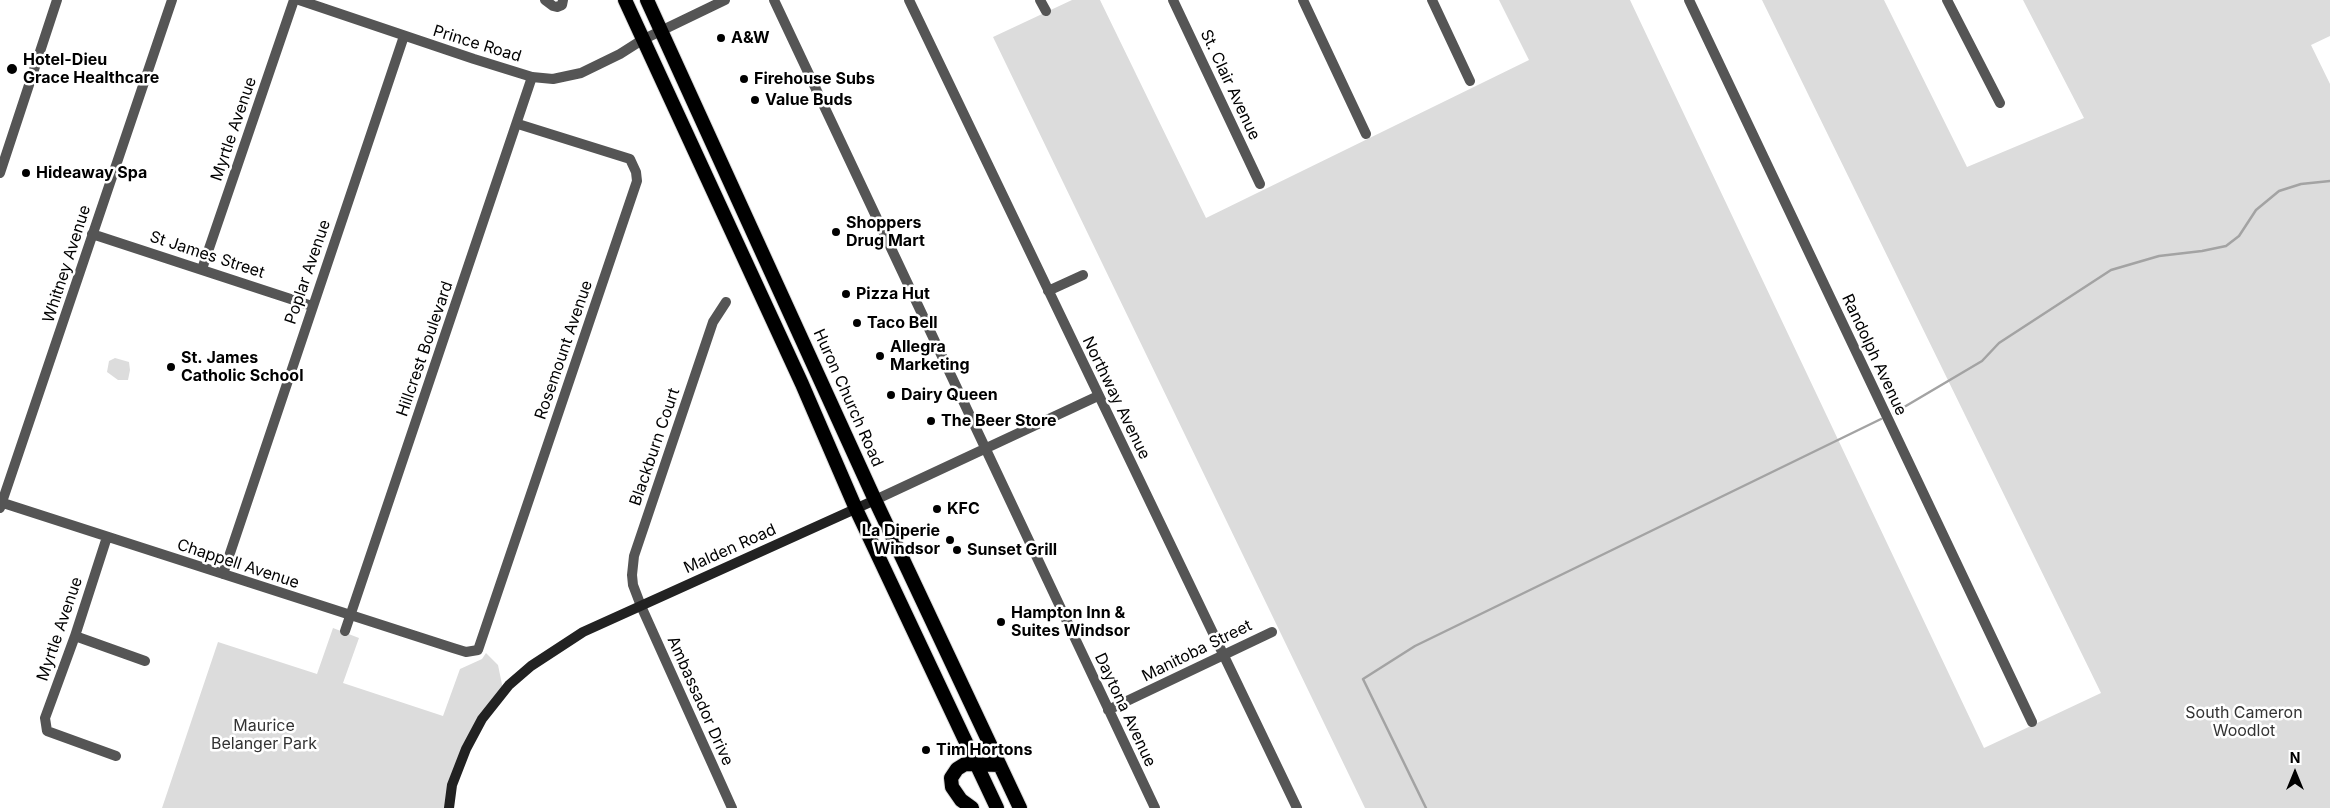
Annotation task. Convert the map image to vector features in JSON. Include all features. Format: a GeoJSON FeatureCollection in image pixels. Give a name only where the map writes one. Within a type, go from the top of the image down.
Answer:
{"type":"FeatureCollection","features":[{"type":"Feature","properties":{"kind":"highway"},"geometry":{"type":"LineString","coordinates":[[625,0],[802,384],[856,509],[997,808]]}},
{"type":"Feature","properties":{"kind":"highway","name":"Huron Church Road"},"geometry":{"type":"LineString","coordinates":[[647,0],[875,500],[1020,808]]}},
{"type":"Feature","properties":{"kind":"highway"},"geometry":{"type":"LineString","coordinates":[[972,808],[961,800],[952,787],[951,778],[957,769],[965,764],[1000,765]]}},
{"type":"Feature","properties":{"kind":"main road","name":"Malden Road"},"geometry":{"type":"LineString","coordinates":[[449,808],[452,785],[466,749],[482,718],[510,685],[531,666],[583,632],[875,500]]}},
{"type":"Feature","properties":{"kind":"street"},"geometry":{"type":"LineString","coordinates":[[0,173],[57,0]]}},
{"type":"Feature","properties":{"kind":"street","name":"Whitney Avenue"},"geometry":{"type":"LineString","coordinates":[[1,505],[172,0]]}},
{"type":"Feature","properties":{"kind":"street","name":"Myrtle Avenue"},"geometry":{"type":"LineString","coordinates":[[202,269],[294,0]]}},
{"type":"Feature","properties":{"kind":"street"},"geometry":{"type":"LineString","coordinates":[[545,0],[558,7],[562,5],[564,0]]}},
{"type":"Feature","properties":{"kind":"street","name":"Prince Road"},"geometry":{"type":"LineString","coordinates":[[304,1],[404,36],[532,77],[553,79],[581,73],[620,54],[642,40],[725,0]]}},
{"type":"Feature","properties":{"kind":"street","name":"Daytona Avenue"},"geometry":{"type":"LineString","coordinates":[[774,0],[984,449],[1155,808]]}},
{"type":"Feature","properties":{"kind":"street","name":"Northway Avenue"},"geometry":{"type":"LineString","coordinates":[[908,0],[1297,808]]}},
{"type":"Feature","properties":{"kind":"street"},"geometry":{"type":"LineString","coordinates":[[1040,0],[1046,11]]}},
{"type":"Feature","properties":{"kind":"street","name":"St. Clair Avenue"},"geometry":{"type":"LineString","coordinates":[[1173,0],[1260,184]]}},
{"type":"Feature","properties":{"kind":"street"},"geometry":{"type":"LineString","coordinates":[[1303,0],[1366,134]]}},
{"type":"Feature","properties":{"kind":"street"},"geometry":{"type":"LineString","coordinates":[[1432,0],[1470,81]]}},
{"type":"Feature","properties":{"kind":"street","name":"Randolph Avenue"},"geometry":{"type":"LineString","coordinates":[[1689,0],[2032,722]]}},
{"type":"Feature","properties":{"kind":"street"},"geometry":{"type":"LineString","coordinates":[[1947,0],[2000,103]]}},
{"type":"Feature","properties":{"kind":"street","name":"Poplar Avenue"},"geometry":{"type":"LineString","coordinates":[[222,574],[404,36]]}},
{"type":"Feature","properties":{"kind":"street","name":"Hillcrest Boulevard"},"geometry":{"type":"LineString","coordinates":[[345,631],[518,124],[532,77]]}},
{"type":"Feature","properties":{"kind":"street","name":"Rosemount Avenue"},"geometry":{"type":"LineString","coordinates":[[466,652],[478,650],[637,181],[636,172],[630,159],[518,124]]}},
{"type":"Feature","properties":{"kind":"street","name":"St James Street"},"geometry":{"type":"LineString","coordinates":[[92,234],[312,306]]}},
{"type":"Feature","properties":{"kind":"street"},"geometry":{"type":"LineString","coordinates":[[1048,291],[1083,275]]}},
{"type":"Feature","properties":{"kind":"street","name":"Blackburn Court"},"geometry":{"type":"LineString","coordinates":[[642,606],[634,585],[634,556],[713,322],[726,302]]}},
{"type":"Feature","properties":{"kind":"street","name":"Malden Road"},"geometry":{"type":"LineString","coordinates":[[875,500],[1098,396]]}},
{"type":"Feature","properties":{"kind":"street","name":"Chappell Avenue"},"geometry":{"type":"LineString","coordinates":[[1,505],[466,652]]}},
{"type":"Feature","properties":{"kind":"street","name":"Myrtle Avenue"},"geometry":{"type":"LineString","coordinates":[[107,537],[75,636],[45,718],[47,731],[116,756]]}},
{"type":"Feature","properties":{"kind":"street","name":"Ambassador Drive"},"geometry":{"type":"LineString","coordinates":[[642,606],[732,808]]}},
{"type":"Feature","properties":{"kind":"street","name":"Manitoba Street"},"geometry":{"type":"LineString","coordinates":[[1108,710],[1272,632]]}},
{"type":"Feature","properties":{"kind":"street"},"geometry":{"type":"LineString","coordinates":[[75,636],[145,661]]}},
{"type":"Feature","properties":{"kind":"green space","name":"South Cameron Woodlot"},"geometry":{"type":"Polygon","coordinates":[[[1072,0],[1100,0],[1206,218],[1529,60],[1499,0],[1630,0],[1984,748],[2101,693],[1762,0],[1884,0],[1967,167],[2084,118],[2023,0],[2330,0],[2330,36],[2311,45],[2330,84],[2330,808],[1365,808],[993,37],[1072,0]]]}},
{"type":"Feature","properties":{"kind":"green space"},"geometry":{"type":"Polygon","coordinates":[[[115,358],[129,362],[128,380],[118,380],[107,372],[109,361],[115,358]]]}},
{"type":"Feature","properties":{"kind":"green space","name":"Maurice Belanger Park"},"geometry":{"type":"Polygon","coordinates":[[[333,628],[359,638],[343,683],[443,716],[460,669],[482,659],[486,653],[498,665],[504,694],[477,727],[446,808],[162,808],[218,642],[317,674],[333,628]]]}},
{"type":"Feature","properties":{"kind":"waterway"},"geometry":{"type":"LineString","coordinates":[[1894,413],[1982,361],[1999,343],[2111,270],[2159,256],[2226,246],[2239,236],[2256,210],[2279,191],[2301,184],[2330,181]]}},
{"type":"Feature","properties":{"kind":"waterway"},"geometry":{"type":"LineString","coordinates":[[1426,808],[1363,679],[1415,646],[1881,419]]}},
{"type":"Feature","properties":{"kind":"place","name":"A&W"},"geometry":{"type":"Point","coordinates":[721,38]}},
{"type":"Feature","properties":{"kind":"place","name":"Hotel-Dieu Grace Healthcare"},"geometry":{"type":"Point","coordinates":[12,69]}},
{"type":"Feature","properties":{"kind":"place","name":"Firehouse Subs"},"geometry":{"type":"Point","coordinates":[744,79]}},
{"type":"Feature","properties":{"kind":"place","name":"Value Buds"},"geometry":{"type":"Point","coordinates":[755,100]}},
{"type":"Feature","properties":{"kind":"place","name":"Hideaway Spa"},"geometry":{"type":"Point","coordinates":[26,173]}},
{"type":"Feature","properties":{"kind":"place","name":"Shoppers Drug Mart"},"geometry":{"type":"Point","coordinates":[836,232]}},
{"type":"Feature","properties":{"kind":"place","name":"Pizza Hut"},"geometry":{"type":"Point","coordinates":[846,294]}},
{"type":"Feature","properties":{"kind":"place","name":"Taco Bell"},"geometry":{"type":"Point","coordinates":[857,323]}},
{"type":"Feature","properties":{"kind":"place","name":"Allegra Marketing"},"geometry":{"type":"Point","coordinates":[880,356]}},
{"type":"Feature","properties":{"kind":"place","name":"St. James Catholic School"},"geometry":{"type":"Point","coordinates":[171,367]}},
{"type":"Feature","properties":{"kind":"place","name":"Dairy Queen"},"geometry":{"type":"Point","coordinates":[891,395]}},
{"type":"Feature","properties":{"kind":"place","name":"The Beer Store"},"geometry":{"type":"Point","coordinates":[931,421]}},
{"type":"Feature","properties":{"kind":"place","name":"KFC"},"geometry":{"type":"Point","coordinates":[937,509]}},
{"type":"Feature","properties":{"kind":"place","name":"La Diperie Windsor"},"geometry":{"type":"Point","coordinates":[950,540]}},
{"type":"Feature","properties":{"kind":"place","name":"Sunset Grill"},"geometry":{"type":"Point","coordinates":[957,550]}},
{"type":"Feature","properties":{"kind":"place","name":"Hampton Inn & Suites Windsor"},"geometry":{"type":"Point","coordinates":[1001,622]}},
{"type":"Feature","properties":{"kind":"place","name":"Tim Hortons"},"geometry":{"type":"Point","coordinates":[926,750]}}]}
